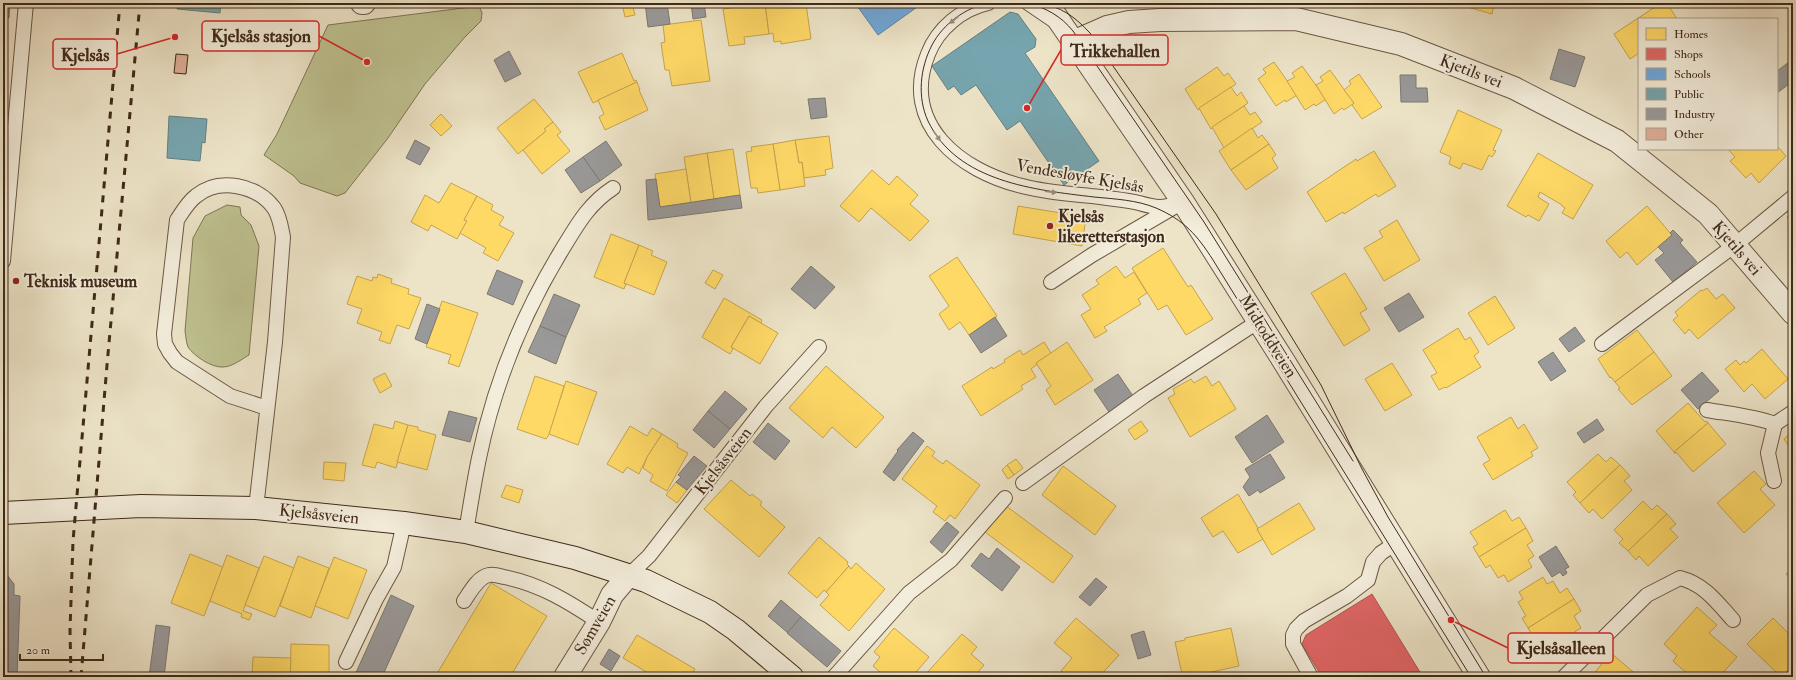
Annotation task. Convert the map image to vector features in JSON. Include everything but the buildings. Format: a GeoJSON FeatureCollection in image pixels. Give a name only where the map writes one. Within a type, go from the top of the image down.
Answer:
{"type":"FeatureCollection","features":[{"type":"Feature","properties":{"kind":"street","name":"Midtoddveien"},"geometry":{"type":"LineString","coordinates":[[1047,3],[1183,202],[1479,677]]}},
{"type":"Feature","properties":{"kind":"street","name":"Kjetils vei"},"geometry":{"type":"LineString","coordinates":[[1069,35],[1129,22],[1160,20],[1296,19],[1401,44],[1514,88],[1617,140],[1708,214],[1793,312]]}},
{"type":"Feature","properties":{"kind":"street","name":"Kjelsåsveien"},"geometry":{"type":"LineString","coordinates":[[3,513],[141,506],[256,508],[404,523],[466,532],[575,558],[646,581],[710,612],[741,635],[792,677]]}},
{"type":"Feature","properties":{"kind":"street","name":"Sømveien"},"geometry":{"type":"LineString","coordinates":[[565,677],[599,622],[612,595],[628,576]]}},
{"type":"Feature","properties":{"kind":"lane"},"geometry":{"type":"LineString","coordinates":[[3,261],[6,193],[26,3]]}},
{"type":"Feature","properties":{"kind":"lane","name":"Vendesløyfe Kjelsås"},"geometry":{"type":"LineString","coordinates":[[988,3],[966,11],[947,25],[934,42],[926,60],[922,81],[924,108],[934,131],[946,148],[978,170],[1021,186],[1160,207],[1183,202]]}},
{"type":"Feature","properties":{"kind":"lane"},"geometry":{"type":"LineString","coordinates":[[1028,3],[1047,15],[1069,35]]}},
{"type":"Feature","properties":{"kind":"lane"},"geometry":{"type":"LineString","coordinates":[[256,508],[275,342],[281,264],[281,223],[273,208],[248,188],[230,185],[212,187],[197,195],[185,207],[177,220],[164,334],[165,344],[170,354],[177,362],[230,396],[267,408]]}},
{"type":"Feature","properties":{"kind":"lane"},"geometry":{"type":"LineString","coordinates":[[466,532],[479,457],[490,412],[505,365],[525,317],[552,266],[580,219],[598,197],[613,188]]}},
{"type":"Feature","properties":{"kind":"lane"},"geometry":{"type":"LineString","coordinates":[[1602,344],[1735,245],[1793,197]]}},
{"type":"Feature","properties":{"kind":"lane"},"geometry":{"type":"LineString","coordinates":[[1051,282],[1092,255],[1183,202]]}},
{"type":"Feature","properties":{"kind":"lane"},"geometry":{"type":"LineString","coordinates":[[1023,483],[1144,396],[1258,321]]}},
{"type":"Feature","properties":{"kind":"lane","name":"Kjelsåsveien"},"geometry":{"type":"LineString","coordinates":[[628,576],[648,556],[766,406],[820,347]]}},
{"type":"Feature","properties":{"kind":"lane"},"geometry":{"type":"LineString","coordinates":[[1707,410],[1748,416],[1775,424]]}},
{"type":"Feature","properties":{"kind":"lane"},"geometry":{"type":"LineString","coordinates":[[1774,481],[1768,453],[1775,424],[1793,412]]}},
{"type":"Feature","properties":{"kind":"lane"},"geometry":{"type":"LineString","coordinates":[[834,677],[909,593],[951,560],[1005,498]]}},
{"type":"Feature","properties":{"kind":"lane"},"geometry":{"type":"LineString","coordinates":[[346,662],[376,599],[394,567],[404,523]]}},
{"type":"Feature","properties":{"kind":"lane"},"geometry":{"type":"LineString","coordinates":[[1311,677],[1293,644],[1293,635],[1296,630],[1304,621],[1347,596],[1368,580],[1373,562],[1381,553],[1396,543]]}},
{"type":"Feature","properties":{"kind":"lane"},"geometry":{"type":"LineString","coordinates":[[464,601],[481,578],[490,574],[512,579],[548,591],[599,622]]}},
{"type":"Feature","properties":{"kind":"lane"},"geometry":{"type":"LineString","coordinates":[[1564,677],[1647,595],[1680,578],[1692,581],[1710,595],[1733,620]]}},
{"type":"Feature","properties":{"kind":"green space"},"geometry":{"type":"Polygon","coordinates":[[[479,6],[482,13],[481,21],[464,38],[425,84],[388,138],[345,193],[337,196],[300,183],[294,176],[264,155],[277,134],[328,25],[479,6]]]}},
{"type":"Feature","properties":{"kind":"green space"},"geometry":{"type":"Polygon","coordinates":[[[227,205],[240,207],[241,215],[251,225],[259,246],[249,355],[226,367],[219,367],[204,361],[194,354],[188,347],[185,331],[193,238],[205,216],[227,205]]]}},
{"type":"Feature","properties":{"kind":"tram line"},"geometry":{"type":"LineString","coordinates":[[988,3],[979,5],[963,13],[948,24],[937,37],[928,54],[921,83],[922,102],[928,121],[941,141],[958,158],[978,170],[1000,179],[1047,191],[1126,200],[1149,205],[1166,213],[1189,229],[1213,260],[1471,677]]}},
{"type":"Feature","properties":{"kind":"tram line"},"geometry":{"type":"LineString","coordinates":[[1028,3],[1053,13],[1073,31],[1204,222],[1353,461]]}},
{"type":"Feature","properties":{"kind":"tram line"},"geometry":{"type":"LineString","coordinates":[[1038,3],[1046,4],[1067,13],[1090,33],[1216,214],[1321,385],[1362,469],[1388,517],[1486,677]]}},
{"type":"Feature","properties":{"kind":"railway"},"geometry":{"type":"LineString","coordinates":[[71,677],[70,630],[73,541],[120,3]]}},
{"type":"Feature","properties":{"kind":"railway"},"geometry":{"type":"LineString","coordinates":[[81,677],[107,365],[140,3]]}},
{"type":"Feature","properties":{"kind":"place","name":"Kjelsås"},"geometry":{"type":"Point","coordinates":[175,37]}},
{"type":"Feature","properties":{"kind":"place","name":"Kjelsås stasjon"},"geometry":{"type":"Point","coordinates":[367,62]}},
{"type":"Feature","properties":{"kind":"place","name":"Trikkehallen"},"geometry":{"type":"Point","coordinates":[1027,108]}},
{"type":"Feature","properties":{"kind":"place","name":"Kjelsås likeretterstasjon"},"geometry":{"type":"Point","coordinates":[1050,226]}},
{"type":"Feature","properties":{"kind":"place","name":"Teknisk museum"},"geometry":{"type":"Point","coordinates":[16,281]}},
{"type":"Feature","properties":{"kind":"place","name":"Kjelsåsalleen"},"geometry":{"type":"Point","coordinates":[1451,620]}}]}
